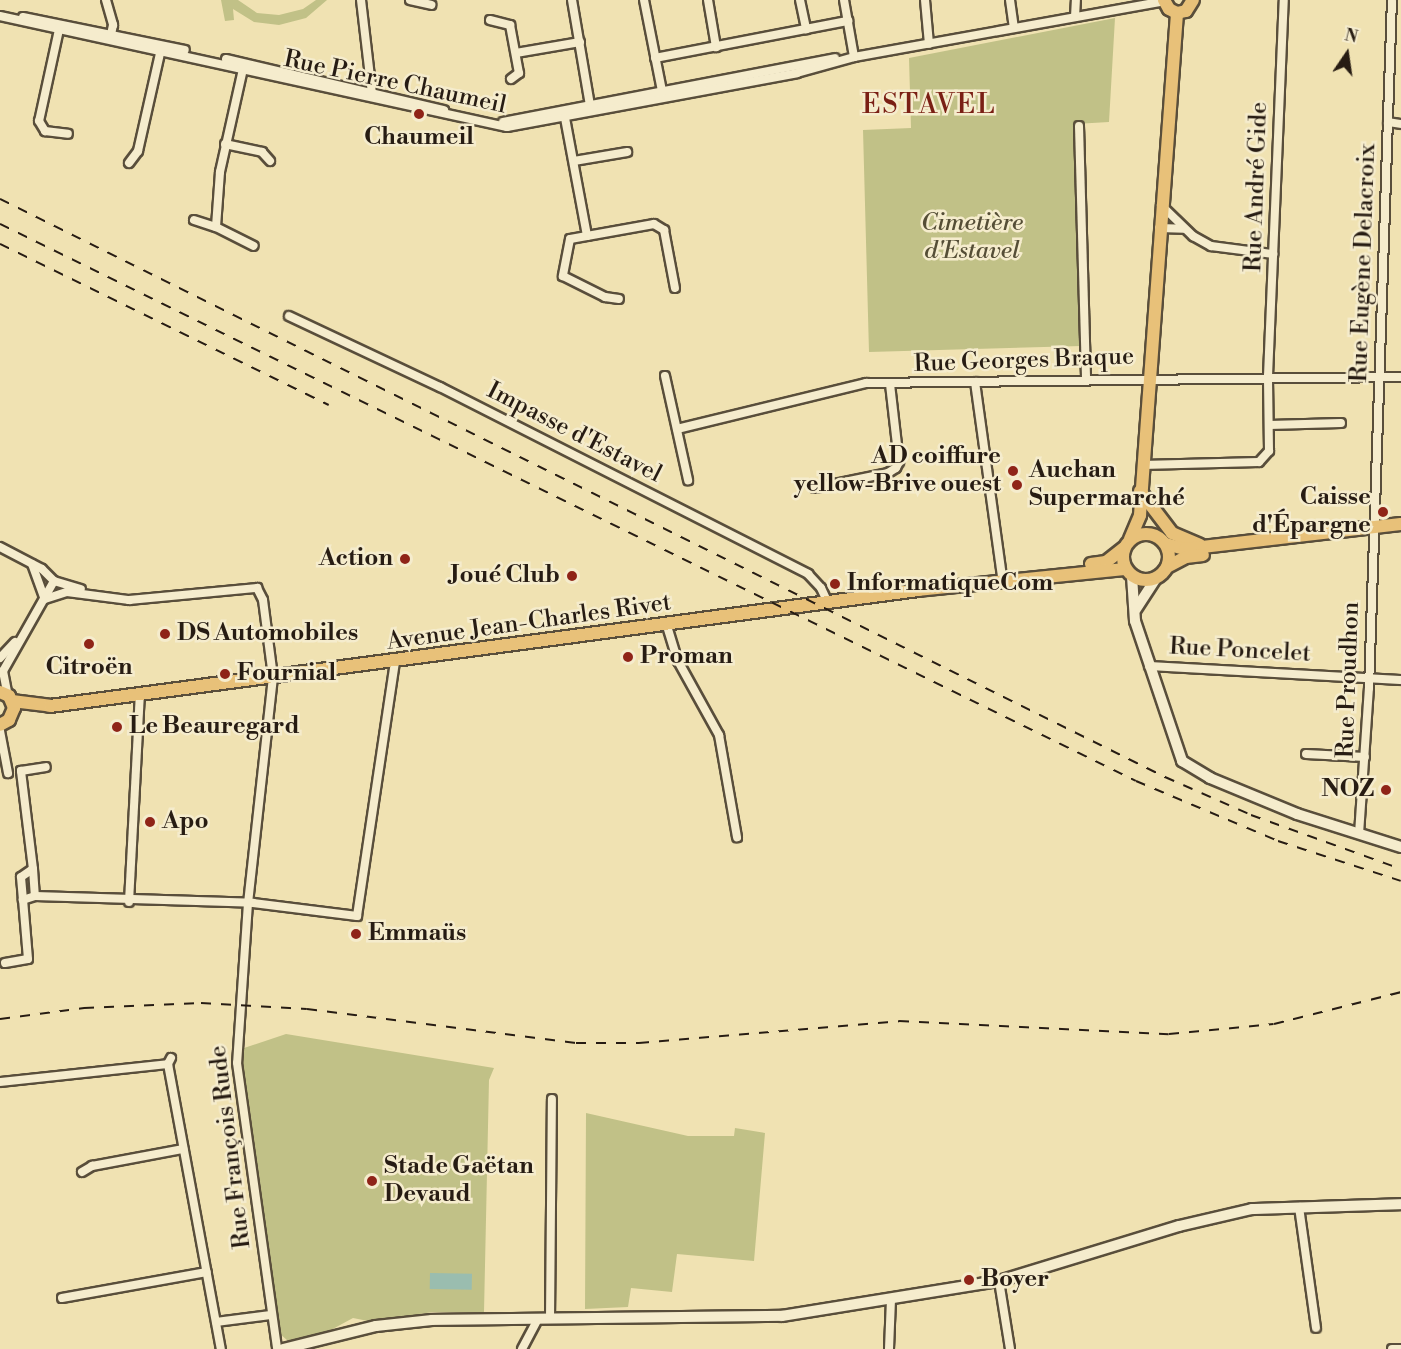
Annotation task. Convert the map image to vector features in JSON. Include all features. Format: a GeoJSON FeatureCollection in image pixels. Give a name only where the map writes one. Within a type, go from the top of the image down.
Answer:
{"type":"FeatureCollection","features":[{"type":"Feature","properties":{"kind":"main road"},"geometry":{"type":"LineString","coordinates":[[1164,0],[1169,9],[1177,13],[1186,11],[1193,0]]}},
{"type":"Feature","properties":{"kind":"main road"},"geometry":{"type":"LineString","coordinates":[[1177,13],[1161,205],[1140,515],[1127,544],[1134,614],[1149,666],[1182,761],[1210,778],[1297,814],[1401,847]]}},
{"type":"Feature","properties":{"kind":"main road"},"geometry":{"type":"LineString","coordinates":[[1140,491],[1172,533],[1207,546]]}},
{"type":"Feature","properties":{"kind":"main road"},"geometry":{"type":"LineString","coordinates":[[1140,515],[1166,544],[1179,549],[1401,524]]}},
{"type":"Feature","properties":{"kind":"main road"},"geometry":{"type":"LineString","coordinates":[[1134,614],[1156,578],[1167,567],[1186,557],[1336,538],[1351,531]]}},
{"type":"Feature","properties":{"kind":"main road"},"geometry":{"type":"LineString","coordinates":[[1003,579],[1107,562],[1143,533],[1156,535]]}},
{"type":"Feature","properties":{"kind":"main road"},"geometry":{"type":"LineString","coordinates":[[1166,544],[1167,567]]}},
{"type":"Feature","properties":{"kind":"main road"},"geometry":{"type":"LineString","coordinates":[[1003,579],[1129,572],[1144,580],[1156,578]]}},
{"type":"Feature","properties":{"kind":"main road","name":"Avenue Jean-Charles Rivet"},"geometry":{"type":"LineString","coordinates":[[4,723],[50,706],[667,626],[1003,579]]}},
{"type":"Feature","properties":{"kind":"main road"},"geometry":{"type":"LineString","coordinates":[[4,723],[14,708],[7,696]]}},
{"type":"Feature","properties":{"kind":"main road","name":"Avenue Jean-Charles Rivet"},"geometry":{"type":"LineString","coordinates":[[7,696],[50,706]]}},
{"type":"Feature","properties":{"kind":"main road"},"geometry":{"type":"LineString","coordinates":[[283,1349],[376,1326],[432,1320],[782,1316],[999,1281],[1212,1218],[1252,1209],[1401,1204]]}},
{"type":"Feature","properties":{"kind":"street"},"geometry":{"type":"LineString","coordinates":[[106,0],[113,25],[110,39]]}},
{"type":"Feature","properties":{"kind":"street"},"geometry":{"type":"LineString","coordinates":[[361,0],[372,95]]}},
{"type":"Feature","properties":{"kind":"street"},"geometry":{"type":"LineString","coordinates":[[411,0],[431,5]]}},
{"type":"Feature","properties":{"kind":"street"},"geometry":{"type":"LineString","coordinates":[[572,0],[590,105],[602,111]]}},
{"type":"Feature","properties":{"kind":"street"},"geometry":{"type":"LineString","coordinates":[[644,0],[663,95]]}},
{"type":"Feature","properties":{"kind":"street"},"geometry":{"type":"LineString","coordinates":[[708,0],[716,46]]}},
{"type":"Feature","properties":{"kind":"street"},"geometry":{"type":"LineString","coordinates":[[800,0],[806,29]]}},
{"type":"Feature","properties":{"kind":"street"},"geometry":{"type":"LineString","coordinates":[[844,0],[854,57]]}},
{"type":"Feature","properties":{"kind":"street"},"geometry":{"type":"LineString","coordinates":[[925,0],[928,44]]}},
{"type":"Feature","properties":{"kind":"street"},"geometry":{"type":"LineString","coordinates":[[1010,0],[1014,28]]}},
{"type":"Feature","properties":{"kind":"street"},"geometry":{"type":"LineString","coordinates":[[1075,17],[1076,0]]}},
{"type":"Feature","properties":{"kind":"street","name":"Rue Pierre Chaumeil"},"geometry":{"type":"LineString","coordinates":[[0,14],[492,122],[510,122],[572,108],[797,73],[854,57],[1164,0]]}},
{"type":"Feature","properties":{"kind":"street","name":"Rue André Gide"},"geometry":{"type":"LineString","coordinates":[[1142,465],[1259,462],[1269,451],[1268,376],[1284,0]]}},
{"type":"Feature","properties":{"kind":"street","name":"Rue Eugène Delacroix"},"geometry":{"type":"LineString","coordinates":[[1374,528],[1392,0]]}},
{"type":"Feature","properties":{"kind":"street"},"geometry":{"type":"LineString","coordinates":[[490,20],[510,25],[519,73],[511,79]]}},
{"type":"Feature","properties":{"kind":"street"},"geometry":{"type":"LineString","coordinates":[[655,58],[848,21]]}},
{"type":"Feature","properties":{"kind":"street"},"geometry":{"type":"LineString","coordinates":[[59,26],[39,121],[45,131],[68,134]]}},
{"type":"Feature","properties":{"kind":"street"},"geometry":{"type":"LineString","coordinates":[[516,53],[580,42]]}},
{"type":"Feature","properties":{"kind":"street"},"geometry":{"type":"LineString","coordinates":[[129,163],[138,151],[161,48]]}},
{"type":"Feature","properties":{"kind":"street","name":"Rue Pierre Chaumeil"},"geometry":{"type":"LineString","coordinates":[[161,48],[243,69],[372,95],[491,127],[516,127],[565,118],[663,95]]}},
{"type":"Feature","properties":{"kind":"street"},"geometry":{"type":"LineString","coordinates":[[216,227],[225,144],[243,69]]}},
{"type":"Feature","properties":{"kind":"street"},"geometry":{"type":"LineString","coordinates":[[572,108],[565,118],[587,236]]}},
{"type":"Feature","properties":{"kind":"street"},"geometry":{"type":"LineString","coordinates":[[1388,123],[1401,124]]}},
{"type":"Feature","properties":{"kind":"street"},"geometry":{"type":"LineString","coordinates":[[1079,126],[1086,378]]}},
{"type":"Feature","properties":{"kind":"street"},"geometry":{"type":"LineString","coordinates":[[225,144],[262,152],[270,161]]}},
{"type":"Feature","properties":{"kind":"street"},"geometry":{"type":"LineString","coordinates":[[573,161],[627,152]]}},
{"type":"Feature","properties":{"kind":"street"},"geometry":{"type":"LineString","coordinates":[[1161,205],[1172,211],[1184,229]]}},
{"type":"Feature","properties":{"kind":"street"},"geometry":{"type":"LineString","coordinates":[[194,220],[216,227],[255,246]]}},
{"type":"Feature","properties":{"kind":"street"},"geometry":{"type":"LineString","coordinates":[[619,298],[605,297],[563,276],[570,239],[654,224],[664,230],[675,288]]}},
{"type":"Feature","properties":{"kind":"street"},"geometry":{"type":"LineString","coordinates":[[1160,224],[1184,229],[1211,246],[1273,254]]}},
{"type":"Feature","properties":{"kind":"street","name":"Impasse d'Estavel"},"geometry":{"type":"LineString","coordinates":[[289,316],[440,387],[808,574],[828,603]]}},
{"type":"Feature","properties":{"kind":"street"},"geometry":{"type":"LineString","coordinates":[[665,376],[688,480]]}},
{"type":"Feature","properties":{"kind":"street","name":"Rue Georges Braque"},"geometry":{"type":"LineString","coordinates":[[677,429],[845,387],[1086,378],[1401,376]]}},
{"type":"Feature","properties":{"kind":"street"},"geometry":{"type":"LineString","coordinates":[[975,382],[1003,579]]}},
{"type":"Feature","properties":{"kind":"street"},"geometry":{"type":"LineString","coordinates":[[815,488],[888,473],[896,468],[899,462],[890,384]]}},
{"type":"Feature","properties":{"kind":"street"},"geometry":{"type":"LineString","coordinates":[[1269,425],[1341,423]]}},
{"type":"Feature","properties":{"kind":"street","name":"Rue Proudhon"},"geometry":{"type":"LineString","coordinates":[[1359,834],[1365,757],[1374,528]]}},
{"type":"Feature","properties":{"kind":"street"},"geometry":{"type":"LineString","coordinates":[[0,547],[31,563],[57,583],[94,594]]}},
{"type":"Feature","properties":{"kind":"street"},"geometry":{"type":"LineString","coordinates":[[42,573],[45,599]]}},
{"type":"Feature","properties":{"kind":"street"},"geometry":{"type":"LineString","coordinates":[[7,696],[3,671],[19,638],[57,583]]}},
{"type":"Feature","properties":{"kind":"street","name":"Rue François Rude"},"geometry":{"type":"LineString","coordinates":[[94,594],[129,600],[257,588],[262,600],[273,677],[248,903],[237,1063],[277,1349]]}},
{"type":"Feature","properties":{"kind":"street"},"geometry":{"type":"LineString","coordinates":[[45,599],[67,592],[94,594]]}},
{"type":"Feature","properties":{"kind":"street"},"geometry":{"type":"LineString","coordinates":[[667,626],[678,661],[719,735],[737,837]]}},
{"type":"Feature","properties":{"kind":"street"},"geometry":{"type":"LineString","coordinates":[[0,658],[19,638]]}},
{"type":"Feature","properties":{"kind":"street"},"geometry":{"type":"LineString","coordinates":[[23,900],[34,896],[129,902],[248,903],[357,916],[396,662]]}},
{"type":"Feature","properties":{"kind":"street","name":"Rue Poncelet"},"geometry":{"type":"LineString","coordinates":[[1149,666],[1401,680]]}},
{"type":"Feature","properties":{"kind":"street"},"geometry":{"type":"LineString","coordinates":[[129,902],[140,694]]}},
{"type":"Feature","properties":{"kind":"street"},"geometry":{"type":"LineString","coordinates":[[0,731],[8,773]]}},
{"type":"Feature","properties":{"kind":"street"},"geometry":{"type":"LineString","coordinates":[[1306,754],[1365,757]]}},
{"type":"Feature","properties":{"kind":"street"},"geometry":{"type":"LineString","coordinates":[[34,896],[21,771],[46,767]]}},
{"type":"Feature","properties":{"kind":"street"},"geometry":{"type":"LineString","coordinates":[[5,963],[28,959],[21,877],[33,869]]}},
{"type":"Feature","properties":{"kind":"street"},"geometry":{"type":"LineString","coordinates":[[0,1082],[170,1061],[183,1149],[221,1349]]}},
{"type":"Feature","properties":{"kind":"street"},"geometry":{"type":"LineString","coordinates":[[522,1349],[543,1319],[552,1099]]}},
{"type":"Feature","properties":{"kind":"street"},"geometry":{"type":"LineString","coordinates":[[82,1172],[92,1166],[183,1149]]}},
{"type":"Feature","properties":{"kind":"street"},"geometry":{"type":"LineString","coordinates":[[1299,1207],[1316,1328]]}},
{"type":"Feature","properties":{"kind":"street"},"geometry":{"type":"LineString","coordinates":[[62,1298],[207,1272]]}},
{"type":"Feature","properties":{"kind":"street"},"geometry":{"type":"LineString","coordinates":[[999,1281],[1010,1349]]}},
{"type":"Feature","properties":{"kind":"street"},"geometry":{"type":"LineString","coordinates":[[889,1349],[891,1299]]}},
{"type":"Feature","properties":{"kind":"street"},"geometry":{"type":"LineString","coordinates":[[216,1322],[271,1315]]}},
{"type":"Feature","properties":{"kind":"street"},"geometry":{"type":"LineString","coordinates":[[1392,1349],[1401,1349]]}},
{"type":"Feature","properties":{"kind":"green space"},"geometry":{"type":"Polygon","coordinates":[[[221,0],[238,0],[257,13],[279,15],[303,9],[316,0],[327,0],[306,18],[279,25],[254,22],[233,9],[234,20],[225,21],[221,0]]]}},
{"type":"Feature","properties":{"kind":"green space","name":"Cimetière d'Estavel"},"geometry":{"type":"Polygon","coordinates":[[[1115,18],[1109,122],[1075,124],[1081,346],[869,352],[863,130],[911,128],[909,58],[1115,18]]]}},
{"type":"Feature","properties":{"kind":"green space","name":"Stade Gaëtan Devaud"},"geometry":{"type":"Polygon","coordinates":[[[286,1034],[494,1068],[489,1080],[484,1312],[432,1312],[373,1322],[353,1318],[329,1331],[288,1341],[279,1333],[241,1049],[286,1034]]]}},
{"type":"Feature","properties":{"kind":"green space"},"geometry":{"type":"Polygon","coordinates":[[[586,1113],[688,1136],[734,1136],[735,1128],[765,1133],[754,1261],[677,1254],[672,1292],[631,1288],[628,1307],[585,1309],[586,1113]]]}},
{"type":"Feature","properties":{"kind":"shaded area"},"geometry":{"type":"Polygon","coordinates":[[[430,1273],[472,1274],[472,1290],[430,1289],[430,1273]]]}},
{"type":"Feature","properties":{"kind":"railway"},"geometry":{"type":"LineString","coordinates":[[0,199],[1165,777],[1251,815],[1401,869]]}},
{"type":"Feature","properties":{"kind":"railway"},"geometry":{"type":"LineString","coordinates":[[0,224],[1136,781],[1278,841],[1401,881]]}},
{"type":"Feature","properties":{"kind":"railway"},"geometry":{"type":"LineString","coordinates":[[0,244],[329,405]]}},
{"type":"Feature","properties":{"kind":"railway"},"geometry":{"type":"LineString","coordinates":[[0,1019],[84,1008],[201,1003],[307,1009],[576,1043],[639,1043],[899,1021],[1169,1034],[1274,1024],[1401,992]]}},
{"type":"Feature","properties":{"kind":"place","name":"Chaumeil"},"geometry":{"type":"Point","coordinates":[419,114]}},
{"type":"Feature","properties":{"kind":"place","name":"AD coiffure yellow-Brive ouest"},"geometry":{"type":"Point","coordinates":[1013,471]}},
{"type":"Feature","properties":{"kind":"place","name":"Auchan Supermarché"},"geometry":{"type":"Point","coordinates":[1017,485]}},
{"type":"Feature","properties":{"kind":"place","name":"Caisse d'Épargne"},"geometry":{"type":"Point","coordinates":[1383,512]}},
{"type":"Feature","properties":{"kind":"place","name":"Action"},"geometry":{"type":"Point","coordinates":[405,559]}},
{"type":"Feature","properties":{"kind":"place","name":"Joué Club"},"geometry":{"type":"Point","coordinates":[572,576]}},
{"type":"Feature","properties":{"kind":"place","name":"InformatiqueCom"},"geometry":{"type":"Point","coordinates":[835,584]}},
{"type":"Feature","properties":{"kind":"place","name":"DS Automobiles"},"geometry":{"type":"Point","coordinates":[165,634]}},
{"type":"Feature","properties":{"kind":"place","name":"Citroën"},"geometry":{"type":"Point","coordinates":[89,644]}},
{"type":"Feature","properties":{"kind":"place","name":"Proman"},"geometry":{"type":"Point","coordinates":[628,657]}},
{"type":"Feature","properties":{"kind":"place","name":"Fournial"},"geometry":{"type":"Point","coordinates":[225,674]}},
{"type":"Feature","properties":{"kind":"place","name":"Le Beauregard"},"geometry":{"type":"Point","coordinates":[117,727]}},
{"type":"Feature","properties":{"kind":"place","name":"NOZ"},"geometry":{"type":"Point","coordinates":[1386,790]}},
{"type":"Feature","properties":{"kind":"place","name":"Apo"},"geometry":{"type":"Point","coordinates":[150,822]}},
{"type":"Feature","properties":{"kind":"place","name":"Emmaüs"},"geometry":{"type":"Point","coordinates":[356,934]}},
{"type":"Feature","properties":{"kind":"place","name":"Stade Gaëtan Devaud"},"geometry":{"type":"Point","coordinates":[372,1181]}},
{"type":"Feature","properties":{"kind":"place","name":"Boyer"},"geometry":{"type":"Point","coordinates":[969,1280]}},
{"type":"Feature","properties":{"kind":"district","name":"ESTAVEL"},"geometry":{"type":"Point","coordinates":[929,106]}}]}
